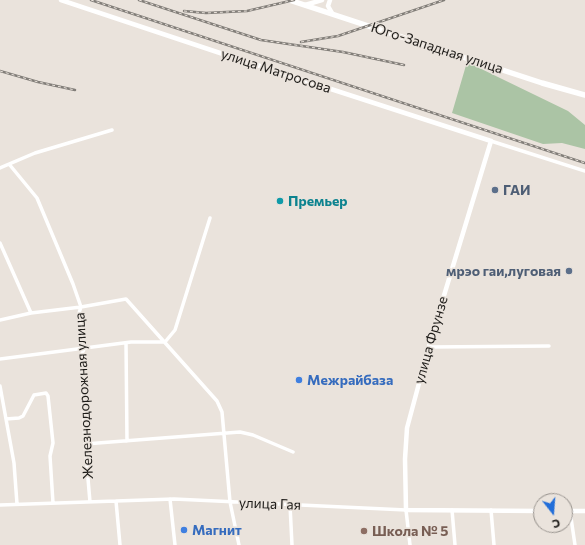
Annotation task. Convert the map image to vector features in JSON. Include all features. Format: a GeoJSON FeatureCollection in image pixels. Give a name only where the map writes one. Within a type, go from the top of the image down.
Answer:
{"type":"FeatureCollection","features":[{"type":"Feature","properties":{"kind":"main road","name":"Юго-Западная улица"},"geometry":{"type":"LineString","coordinates":[[289,0],[542,83],[585,95]]}},
{"type":"Feature","properties":{"kind":"street","name":"улица Матросова"},"geometry":{"type":"LineString","coordinates":[[61,0],[491,141]]}},
{"type":"Feature","properties":{"kind":"street"},"geometry":{"type":"LineString","coordinates":[[305,5],[322,0]]}},
{"type":"Feature","properties":{"kind":"street"},"geometry":{"type":"LineString","coordinates":[[330,0],[328,6],[332,13]]}},
{"type":"Feature","properties":{"kind":"street"},"geometry":{"type":"LineString","coordinates":[[0,168],[35,153],[112,130]]}},
{"type":"Feature","properties":{"kind":"street"},"geometry":{"type":"LineString","coordinates":[[491,141],[585,171]]}},
{"type":"Feature","properties":{"kind":"street","name":"улица Фрунзе"},"geometry":{"type":"LineString","coordinates":[[410,545],[406,510],[405,459],[407,428],[429,347],[491,141]]}},
{"type":"Feature","properties":{"kind":"street","name":"Железнодорожная улица"},"geometry":{"type":"LineString","coordinates":[[9,164],[37,198],[81,307],[79,313],[84,348],[81,356],[85,444],[90,502]]}},
{"type":"Feature","properties":{"kind":"street"},"geometry":{"type":"LineString","coordinates":[[0,359],[126,343],[165,342],[175,330],[210,218]]}},
{"type":"Feature","properties":{"kind":"street"},"geometry":{"type":"LineString","coordinates":[[0,243],[31,313]]}},
{"type":"Feature","properties":{"kind":"street"},"geometry":{"type":"LineString","coordinates":[[0,320],[31,313],[81,307],[126,299],[217,401],[222,412],[230,502],[239,545]]}},
{"type":"Feature","properties":{"kind":"street"},"geometry":{"type":"LineString","coordinates":[[126,343],[127,441]]}},
{"type":"Feature","properties":{"kind":"street"},"geometry":{"type":"LineString","coordinates":[[429,347],[549,346]]}},
{"type":"Feature","properties":{"kind":"street"},"geometry":{"type":"LineString","coordinates":[[0,386],[14,463],[17,504]]}},
{"type":"Feature","properties":{"kind":"street"},"geometry":{"type":"LineString","coordinates":[[6,419],[19,418],[23,416],[34,395],[46,393],[48,396],[53,443],[50,456],[53,503]]}},
{"type":"Feature","properties":{"kind":"street"},"geometry":{"type":"LineString","coordinates":[[85,444],[224,432],[240,432],[253,435],[293,452]]}},
{"type":"Feature","properties":{"kind":"street"},"geometry":{"type":"LineString","coordinates":[[170,499],[175,545]]}},
{"type":"Feature","properties":{"kind":"street","name":"улица Гая"},"geometry":{"type":"LineString","coordinates":[[0,505],[170,499],[406,510],[533,511]]}},
{"type":"Feature","properties":{"kind":"street"},"geometry":{"type":"LineString","coordinates":[[116,501],[120,545]]}},
{"type":"Feature","properties":{"kind":"street"},"geometry":{"type":"LineString","coordinates":[[290,505],[292,545]]}},
{"type":"Feature","properties":{"kind":"street"},"geometry":{"type":"LineString","coordinates":[[452,510],[455,545]]}},
{"type":"Feature","properties":{"kind":"street"},"geometry":{"type":"LineString","coordinates":[[491,510],[494,545]]}},
{"type":"Feature","properties":{"kind":"street"},"geometry":{"type":"LineString","coordinates":[[573,511],[585,511]]}},
{"type":"Feature","properties":{"kind":"street"},"geometry":{"type":"LineString","coordinates":[[573,533],[575,545]]}},
{"type":"Feature","properties":{"kind":"green space"},"geometry":{"type":"Polygon","coordinates":[[[467,62],[568,111],[585,125],[585,149],[562,143],[543,144],[452,113],[467,62]]]}},
{"type":"Feature","properties":{"kind":"railway"},"geometry":{"type":"LineString","coordinates":[[91,0],[585,163]]}},
{"type":"Feature","properties":{"kind":"railway"},"geometry":{"type":"LineString","coordinates":[[139,0],[261,40],[343,52],[404,65]]}},
{"type":"Feature","properties":{"kind":"railway"},"geometry":{"type":"LineString","coordinates":[[184,11],[206,13],[247,11],[294,0]]}},
{"type":"Feature","properties":{"kind":"railway"},"geometry":{"type":"LineString","coordinates":[[301,42],[338,36],[444,0]]}},
{"type":"Feature","properties":{"kind":"railway"},"geometry":{"type":"LineString","coordinates":[[0,71],[38,82],[75,90]]}},
{"type":"Feature","properties":{"kind":"place","name":"ГАИ"},"geometry":{"type":"Point","coordinates":[495,190]}},
{"type":"Feature","properties":{"kind":"place","name":"Премьер"},"geometry":{"type":"Point","coordinates":[280,201]}},
{"type":"Feature","properties":{"kind":"place","name":"мрэо гаи,луговая"},"geometry":{"type":"Point","coordinates":[569,271]}},
{"type":"Feature","properties":{"kind":"place","name":"Межрайбаза"},"geometry":{"type":"Point","coordinates":[299,380]}},
{"type":"Feature","properties":{"kind":"place","name":"Магнит"},"geometry":{"type":"Point","coordinates":[184,530]}},
{"type":"Feature","properties":{"kind":"place","name":"Школа № 5"},"geometry":{"type":"Point","coordinates":[364,531]}}]}
